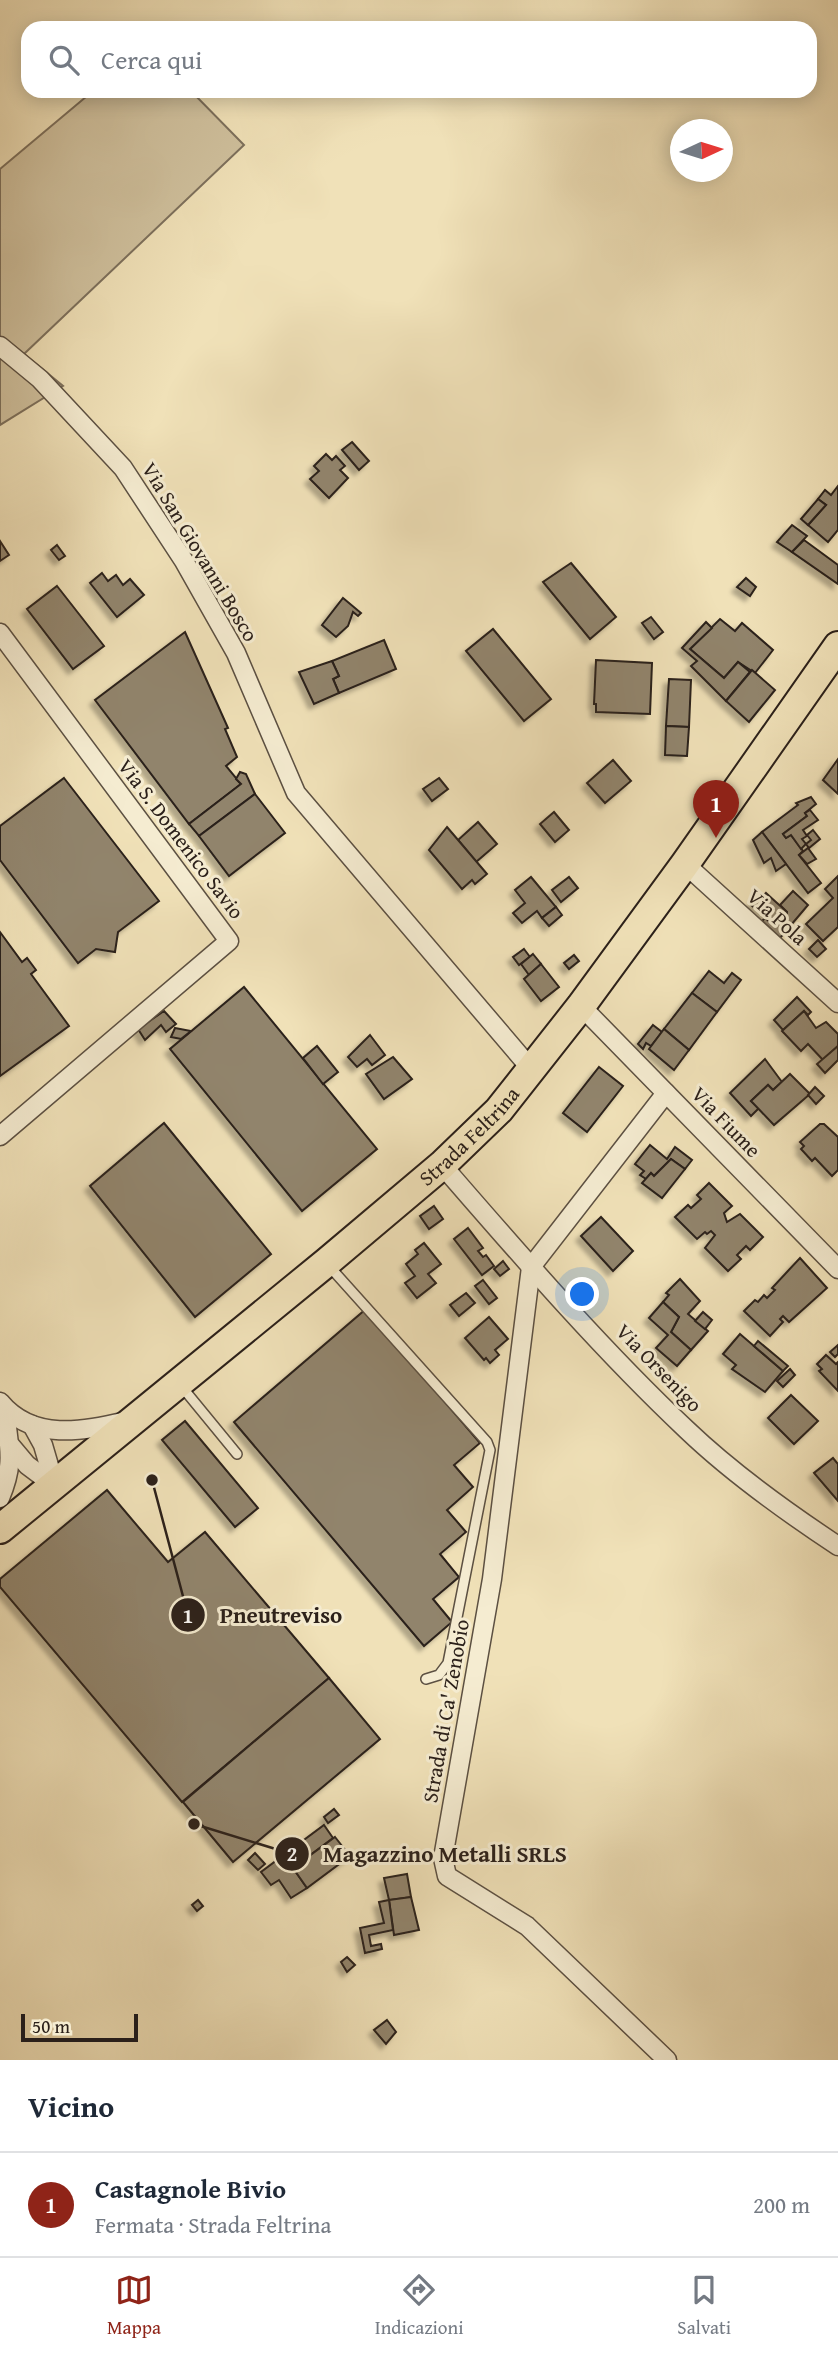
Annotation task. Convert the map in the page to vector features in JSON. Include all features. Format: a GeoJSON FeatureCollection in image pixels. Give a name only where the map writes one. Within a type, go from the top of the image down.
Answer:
{"type":"FeatureCollection","features":[{"type":"Feature","properties":{"kind":"main road","name":"Strada Feltrina"},"geometry":{"type":"LineString","coordinates":[[0,1529],[327,1262],[442,1165],[499,1110],[582,1006],[838,646]]}},
{"type":"Feature","properties":{"kind":"street","name":"Via San Giovanni Bosco"},"geometry":{"type":"LineString","coordinates":[[0,346],[40,379],[123,468],[184,561],[236,653],[296,793],[532,1070]]}},
{"type":"Feature","properties":{"kind":"street","name":"Via S. Domenico Savio"},"geometry":{"type":"LineString","coordinates":[[0,633],[229,941],[107,1048],[0,1136]]}},
{"type":"Feature","properties":{"kind":"street","name":"Via Pola"},"geometry":{"type":"LineString","coordinates":[[685,864],[838,1003]]}},
{"type":"Feature","properties":{"kind":"street","name":"Via Fiume"},"geometry":{"type":"LineString","coordinates":[[582,1006],[838,1269]]}},
{"type":"Feature","properties":{"kind":"street"},"geometry":{"type":"LineString","coordinates":[[531,1267],[666,1093]]}},
{"type":"Feature","properties":{"kind":"street","name":"Via Orsenigo"},"geometry":{"type":"LineString","coordinates":[[442,1165],[531,1267],[687,1430],[758,1491],[838,1546]]}},
{"type":"Feature","properties":{"kind":"street","name":"Strada di Ca' Zenobio"},"geometry":{"type":"LineString","coordinates":[[531,1267],[492,1579],[443,1858],[447,1876],[527,1926],[667,2060]]}},
{"type":"Feature","properties":{"kind":"street"},"geometry":{"type":"LineString","coordinates":[[3,1405],[32,1425],[61,1432],[85,1431],[134,1419]]}},
{"type":"Feature","properties":{"kind":"street"},"geometry":{"type":"LineString","coordinates":[[0,1498],[8,1478],[12,1447],[3,1405]]}},
{"type":"Feature","properties":{"kind":"street"},"geometry":{"type":"LineString","coordinates":[[32,1425],[43,1445],[55,1486]]}},
{"type":"Feature","properties":{"kind":"street"},"geometry":{"type":"LineString","coordinates":[[12,1447],[27,1465],[55,1486]]}},
{"type":"Feature","properties":{"kind":"lane"},"geometry":{"type":"LineString","coordinates":[[327,1262],[487,1442],[490,1450],[448,1663],[439,1675],[426,1679]]}},
{"type":"Feature","properties":{"kind":"lane"},"geometry":{"type":"LineString","coordinates":[[178,1383],[237,1454]]}},
{"type":"Feature","properties":{"kind":"shaded area"},"geometry":{"type":"Polygon","coordinates":[[[85,98],[198,98],[244,145],[24,354],[63,386],[0,425],[0,169],[85,98]]]}},
{"type":"Feature","properties":{"kind":"building"},"geometry":{"type":"Polygon","coordinates":[[[352,442],[369,461],[359,470],[342,450],[352,442]]]}},
{"type":"Feature","properties":{"kind":"building"},"geometry":{"type":"Polygon","coordinates":[[[326,454],[332,460],[336,456],[345,466],[340,470],[348,478],[329,498],[310,479],[319,471],[314,466],[326,454]]]}},
{"type":"Feature","properties":{"kind":"building"},"geometry":{"type":"Polygon","coordinates":[[[838,486],[838,530],[828,542],[808,525],[826,505],[818,499],[825,490],[831,495],[838,486]]]}},
{"type":"Feature","properties":{"kind":"building"},"geometry":{"type":"Polygon","coordinates":[[[818,499],[826,505],[808,525],[801,519],[818,499]]]}},
{"type":"Feature","properties":{"kind":"building"},"geometry":{"type":"Polygon","coordinates":[[[792,525],[807,536],[792,552],[777,542],[792,525]]]}},
{"type":"Feature","properties":{"kind":"building"},"geometry":{"type":"Polygon","coordinates":[[[804,540],[838,565],[838,584],[792,552],[804,540]]]}},
{"type":"Feature","properties":{"kind":"building"},"geometry":{"type":"Polygon","coordinates":[[[0,541],[9,555],[0,561],[0,541]]]}},
{"type":"Feature","properties":{"kind":"building"},"geometry":{"type":"Polygon","coordinates":[[[57,545],[65,556],[59,560],[51,550],[57,545]]]}},
{"type":"Feature","properties":{"kind":"building"},"geometry":{"type":"Polygon","coordinates":[[[571,563],[616,617],[590,639],[543,582],[571,563]]]}},
{"type":"Feature","properties":{"kind":"building"},"geometry":{"type":"Polygon","coordinates":[[[102,573],[108,581],[116,575],[123,585],[130,579],[144,595],[117,617],[90,583],[102,573]]]}},
{"type":"Feature","properties":{"kind":"building"},"geometry":{"type":"Polygon","coordinates":[[[746,578],[756,587],[750,596],[737,587],[746,578]]]}},
{"type":"Feature","properties":{"kind":"building"},"geometry":{"type":"Polygon","coordinates":[[[57,586],[104,646],[73,669],[27,609],[57,586]]]}},
{"type":"Feature","properties":{"kind":"building"},"geometry":{"type":"Polygon","coordinates":[[[343,598],[361,613],[358,616],[353,612],[348,626],[336,637],[322,625],[343,598]]]}},
{"type":"Feature","properties":{"kind":"building"},"geometry":{"type":"Polygon","coordinates":[[[651,617],[663,632],[654,639],[642,623],[651,617]]]}},
{"type":"Feature","properties":{"kind":"building"},"geometry":{"type":"Polygon","coordinates":[[[720,619],[735,631],[742,623],[773,650],[755,673],[738,662],[724,678],[690,649],[720,619]]]}},
{"type":"Feature","properties":{"kind":"building"},"geometry":{"type":"Polygon","coordinates":[[[706,622],[712,628],[690,649],[724,678],[738,662],[750,672],[726,701],[691,666],[697,661],[682,648],[706,622]]]}},
{"type":"Feature","properties":{"kind":"building"},"geometry":{"type":"Polygon","coordinates":[[[493,629],[551,699],[524,721],[466,651],[493,629]]]}},
{"type":"Feature","properties":{"kind":"building"},"geometry":{"type":"Polygon","coordinates":[[[185,632],[228,728],[225,729],[237,757],[226,766],[241,784],[189,824],[95,700],[185,632]]]}},
{"type":"Feature","properties":{"kind":"building"},"geometry":{"type":"Polygon","coordinates":[[[384,640],[396,669],[339,693],[333,679],[339,676],[332,661],[384,640]]]}},
{"type":"Feature","properties":{"kind":"building"},"geometry":{"type":"Polygon","coordinates":[[[596,660],[652,663],[650,714],[596,712],[596,660]]]}},
{"type":"Feature","properties":{"kind":"building"},"geometry":{"type":"Polygon","coordinates":[[[332,661],[339,676],[333,679],[339,693],[314,704],[299,672],[332,661]]]}},
{"type":"Feature","properties":{"kind":"building"},"geometry":{"type":"Polygon","coordinates":[[[752,670],[775,690],[749,722],[726,701],[752,670]]]}},
{"type":"Feature","properties":{"kind":"building"},"geometry":{"type":"Polygon","coordinates":[[[669,679],[691,680],[689,727],[666,726],[669,679]]]}},
{"type":"Feature","properties":{"kind":"building"},"geometry":{"type":"Polygon","coordinates":[[[666,726],[689,727],[687,756],[665,755],[666,726]]]}},
{"type":"Feature","properties":{"kind":"building"},"geometry":{"type":"Polygon","coordinates":[[[838,759],[838,794],[823,780],[838,759]]]}},
{"type":"Feature","properties":{"kind":"building"},"geometry":{"type":"Polygon","coordinates":[[[613,760],[631,781],[605,803],[587,783],[613,760]]]}},
{"type":"Feature","properties":{"kind":"building"},"geometry":{"type":"Polygon","coordinates":[[[240,772],[246,774],[255,794],[199,836],[189,824],[241,784],[236,779],[240,772]]]}},
{"type":"Feature","properties":{"kind":"building"},"geometry":{"type":"Polygon","coordinates":[[[64,778],[159,901],[118,932],[115,952],[96,949],[78,963],[0,860],[0,826],[64,778]]]}},
{"type":"Feature","properties":{"kind":"building"},"geometry":{"type":"Polygon","coordinates":[[[439,778],[448,789],[432,801],[423,789],[439,778]]]}},
{"type":"Feature","properties":{"kind":"building"},"geometry":{"type":"Polygon","coordinates":[[[255,794],[285,833],[229,876],[199,836],[255,794]]]}},
{"type":"Feature","properties":{"kind":"building"},"geometry":{"type":"Polygon","coordinates":[[[811,797],[816,804],[805,813],[807,816],[783,834],[786,838],[791,835],[803,851],[799,855],[821,883],[808,893],[762,832],[798,805],[796,803],[811,797]]]}},
{"type":"Feature","properties":{"kind":"building"},"geometry":{"type":"Polygon","coordinates":[[[810,810],[818,820],[803,830],[807,836],[802,839],[806,844],[801,849],[791,835],[786,838],[783,834],[807,816],[805,813],[810,810]]]}},
{"type":"Feature","properties":{"kind":"building"},"geometry":{"type":"Polygon","coordinates":[[[554,812],[569,830],[555,842],[540,824],[554,812]]]}},
{"type":"Feature","properties":{"kind":"building"},"geometry":{"type":"Polygon","coordinates":[[[478,822],[497,844],[476,862],[458,840],[478,822]]]}},
{"type":"Feature","properties":{"kind":"building"},"geometry":{"type":"Polygon","coordinates":[[[447,827],[487,874],[475,884],[472,880],[462,889],[429,850],[447,827]]]}},
{"type":"Feature","properties":{"kind":"building"},"geometry":{"type":"Polygon","coordinates":[[[813,830],[820,839],[809,848],[806,844],[811,840],[807,835],[813,830]]]}},
{"type":"Feature","properties":{"kind":"building"},"geometry":{"type":"Polygon","coordinates":[[[762,832],[786,864],[776,871],[771,858],[764,863],[753,840],[762,832]]]}},
{"type":"Feature","properties":{"kind":"building"},"geometry":{"type":"Polygon","coordinates":[[[808,848],[816,859],[807,864],[799,855],[808,848]]]}},
{"type":"Feature","properties":{"kind":"building"},"geometry":{"type":"Polygon","coordinates":[[[838,876],[838,927],[823,941],[806,924],[833,898],[825,889],[838,876]]]}},
{"type":"Feature","properties":{"kind":"building"},"geometry":{"type":"Polygon","coordinates":[[[531,877],[556,907],[542,918],[537,911],[522,923],[513,913],[525,903],[515,890],[531,877]]]}},
{"type":"Feature","properties":{"kind":"building"},"geometry":{"type":"Polygon","coordinates":[[[569,877],[578,888],[561,902],[552,890],[569,877]]]}},
{"type":"Feature","properties":{"kind":"building"},"geometry":{"type":"Polygon","coordinates":[[[793,891],[808,905],[780,938],[762,921],[765,918],[775,926],[781,918],[784,922],[787,912],[780,905],[793,891]]]}},
{"type":"Feature","properties":{"kind":"building"},"geometry":{"type":"Polygon","coordinates":[[[766,893],[787,912],[784,922],[781,918],[775,926],[750,904],[759,895],[762,897],[766,893]]]}},
{"type":"Feature","properties":{"kind":"building"},"geometry":{"type":"Polygon","coordinates":[[[556,907],[562,915],[549,926],[542,918],[556,907]]]}},
{"type":"Feature","properties":{"kind":"building"},"geometry":{"type":"Polygon","coordinates":[[[0,932],[22,962],[27,958],[36,970],[31,974],[69,1026],[0,1076],[0,932]]]}},
{"type":"Feature","properties":{"kind":"building"},"geometry":{"type":"Polygon","coordinates":[[[818,940],[826,949],[817,957],[809,949],[818,940]]]}},
{"type":"Feature","properties":{"kind":"building"},"geometry":{"type":"Polygon","coordinates":[[[524,949],[530,957],[519,965],[513,957],[524,949]]]}},
{"type":"Feature","properties":{"kind":"building"},"geometry":{"type":"Polygon","coordinates":[[[533,954],[541,964],[529,975],[521,964],[533,954]]]}},
{"type":"Feature","properties":{"kind":"building"},"geometry":{"type":"Polygon","coordinates":[[[574,955],[579,961],[569,969],[564,963],[574,955]]]}},
{"type":"Feature","properties":{"kind":"building"},"geometry":{"type":"Polygon","coordinates":[[[541,964],[559,987],[541,1001],[524,979],[541,964]]]}},
{"type":"Feature","properties":{"kind":"building"},"geometry":{"type":"Polygon","coordinates":[[[709,971],[724,983],[732,973],[741,980],[717,1012],[692,993],[709,971]]]}},
{"type":"Feature","properties":{"kind":"building"},"geometry":{"type":"Polygon","coordinates":[[[244,987],[377,1149],[302,1211],[170,1049],[244,987]]]}},
{"type":"Feature","properties":{"kind":"building"},"geometry":{"type":"Polygon","coordinates":[[[692,993],[717,1012],[689,1050],[664,1029],[692,993]]]}},
{"type":"Feature","properties":{"kind":"building"},"geometry":{"type":"Polygon","coordinates":[[[797,997],[811,1012],[808,1015],[804,1011],[783,1030],[774,1020],[797,997]]]}},
{"type":"Feature","properties":{"kind":"building"},"geometry":{"type":"Polygon","coordinates":[[[164,1011],[176,1024],[166,1032],[161,1025],[145,1040],[138,1029],[164,1011]]]}},
{"type":"Feature","properties":{"kind":"building"},"geometry":{"type":"Polygon","coordinates":[[[804,1011],[816,1028],[826,1022],[838,1034],[838,1046],[823,1060],[808,1044],[801,1051],[782,1031],[804,1011]]]}},
{"type":"Feature","properties":{"kind":"building"},"geometry":{"type":"Polygon","coordinates":[[[653,1025],[662,1032],[651,1046],[646,1043],[643,1049],[638,1044],[653,1025]]]}},
{"type":"Feature","properties":{"kind":"building"},"geometry":{"type":"Polygon","coordinates":[[[175,1028],[191,1031],[181,1039],[171,1037],[175,1028]]]}},
{"type":"Feature","properties":{"kind":"building"},"geometry":{"type":"Polygon","coordinates":[[[664,1029],[689,1050],[674,1070],[649,1049],[664,1029]]]}},
{"type":"Feature","properties":{"kind":"building"},"geometry":{"type":"Polygon","coordinates":[[[370,1035],[385,1055],[372,1065],[367,1059],[357,1067],[348,1057],[370,1035]]]}},
{"type":"Feature","properties":{"kind":"building"},"geometry":{"type":"Polygon","coordinates":[[[317,1046],[338,1072],[323,1084],[303,1058],[317,1046]]]}},
{"type":"Feature","properties":{"kind":"building"},"geometry":{"type":"Polygon","coordinates":[[[838,1046],[838,1060],[825,1073],[817,1064],[838,1046]]]}},
{"type":"Feature","properties":{"kind":"building"},"geometry":{"type":"Polygon","coordinates":[[[393,1057],[412,1079],[384,1099],[366,1074],[393,1057]]]}},
{"type":"Feature","properties":{"kind":"building"},"geometry":{"type":"Polygon","coordinates":[[[765,1059],[782,1082],[773,1090],[768,1085],[751,1101],[759,1108],[751,1116],[730,1093],[765,1059]]]}},
{"type":"Feature","properties":{"kind":"building"},"geometry":{"type":"Polygon","coordinates":[[[599,1067],[623,1086],[587,1132],[563,1113],[599,1067]]]}},
{"type":"Feature","properties":{"kind":"building"},"geometry":{"type":"Polygon","coordinates":[[[790,1074],[810,1094],[774,1125],[751,1101],[768,1085],[773,1090],[790,1074]]]}},
{"type":"Feature","properties":{"kind":"building"},"geometry":{"type":"Polygon","coordinates":[[[815,1087],[824,1096],[816,1104],[808,1095],[815,1087]]]}},
{"type":"Feature","properties":{"kind":"building"},"geometry":{"type":"Polygon","coordinates":[[[164,1123],[271,1254],[195,1317],[90,1186],[164,1123]]]}},
{"type":"Feature","properties":{"kind":"building"},"geometry":{"type":"Polygon","coordinates":[[[820,1124],[824,1124],[838,1137],[838,1170],[832,1176],[815,1158],[812,1161],[801,1149],[804,1146],[800,1142],[820,1124]]]}},
{"type":"Feature","properties":{"kind":"building"},"geometry":{"type":"Polygon","coordinates":[[[650,1145],[667,1159],[675,1147],[692,1160],[685,1169],[671,1159],[654,1176],[651,1173],[646,1179],[640,1175],[644,1171],[635,1164],[650,1145]]]}},
{"type":"Feature","properties":{"kind":"building"},"geometry":{"type":"Polygon","coordinates":[[[671,1159],[685,1169],[662,1198],[642,1183],[651,1173],[654,1176],[671,1159]]]}},
{"type":"Feature","properties":{"kind":"building"},"geometry":{"type":"Polygon","coordinates":[[[709,1183],[732,1206],[724,1213],[727,1222],[740,1214],[763,1237],[750,1250],[746,1246],[737,1255],[741,1259],[728,1271],[705,1248],[715,1235],[711,1231],[707,1234],[705,1232],[697,1239],[675,1217],[688,1205],[691,1208],[701,1199],[697,1195],[709,1183]]]}},
{"type":"Feature","properties":{"kind":"building"},"geometry":{"type":"Polygon","coordinates":[[[434,1206],[443,1219],[429,1229],[420,1216],[434,1206]]]}},
{"type":"Feature","properties":{"kind":"building"},"geometry":{"type":"Polygon","coordinates":[[[601,1217],[633,1251],[613,1271],[581,1236],[601,1217]]]}},
{"type":"Feature","properties":{"kind":"building"},"geometry":{"type":"Polygon","coordinates":[[[468,1228],[483,1248],[478,1251],[483,1257],[486,1255],[494,1266],[482,1275],[454,1239],[468,1228]]]}},
{"type":"Feature","properties":{"kind":"building"},"geometry":{"type":"Polygon","coordinates":[[[424,1243],[441,1264],[428,1274],[436,1283],[417,1298],[405,1283],[415,1276],[406,1264],[418,1254],[415,1250],[424,1243]]]}},
{"type":"Feature","properties":{"kind":"building"},"geometry":{"type":"Polygon","coordinates":[[[800,1258],[827,1288],[789,1322],[783,1316],[780,1319],[783,1322],[770,1336],[744,1311],[755,1300],[758,1302],[764,1295],[767,1298],[775,1290],[772,1288],[800,1258]]]}},
{"type":"Feature","properties":{"kind":"building"},"geometry":{"type":"Polygon","coordinates":[[[503,1261],[509,1269],[500,1276],[494,1269],[503,1261]]]}},
{"type":"Feature","properties":{"kind":"building"},"geometry":{"type":"Polygon","coordinates":[[[680,1279],[700,1301],[688,1314],[708,1331],[691,1350],[671,1332],[679,1317],[663,1302],[669,1295],[666,1293],[680,1279]]]}},
{"type":"Feature","properties":{"kind":"building"},"geometry":{"type":"Polygon","coordinates":[[[483,1280],[497,1298],[489,1304],[475,1286],[483,1280]]]}},
{"type":"Feature","properties":{"kind":"building"},"geometry":{"type":"Polygon","coordinates":[[[466,1293],[475,1303],[459,1316],[450,1305],[466,1293]]]}},
{"type":"Feature","properties":{"kind":"building"},"geometry":{"type":"Polygon","coordinates":[[[663,1302],[679,1317],[671,1332],[691,1350],[677,1366],[656,1348],[668,1335],[649,1318],[663,1302]]]}},
{"type":"Feature","properties":{"kind":"building"},"geometry":{"type":"Polygon","coordinates":[[[366,1309],[480,1443],[454,1465],[473,1487],[447,1510],[466,1532],[440,1554],[459,1577],[433,1599],[452,1622],[424,1646],[234,1422],[366,1309]]]}},
{"type":"Feature","properties":{"kind":"building"},"geometry":{"type":"Polygon","coordinates":[[[703,1312],[712,1320],[705,1329],[695,1321],[703,1312]]]}},
{"type":"Feature","properties":{"kind":"building"},"geometry":{"type":"Polygon","coordinates":[[[489,1317],[508,1339],[495,1350],[499,1355],[490,1363],[486,1358],[484,1360],[465,1338],[489,1317]]]}},
{"type":"Feature","properties":{"kind":"building"},"geometry":{"type":"Polygon","coordinates":[[[740,1334],[783,1371],[765,1392],[732,1369],[736,1365],[723,1354],[740,1334]]]}},
{"type":"Feature","properties":{"kind":"building"},"geometry":{"type":"Polygon","coordinates":[[[758,1341],[788,1366],[783,1371],[754,1346],[758,1341]]]}},
{"type":"Feature","properties":{"kind":"building"},"geometry":{"type":"Polygon","coordinates":[[[838,1345],[838,1354],[835,1357],[830,1352],[838,1345]]]}},
{"type":"Feature","properties":{"kind":"building"},"geometry":{"type":"Polygon","coordinates":[[[826,1355],[836,1364],[838,1362],[838,1391],[819,1371],[822,1369],[817,1364],[826,1355]]]}},
{"type":"Feature","properties":{"kind":"building"},"geometry":{"type":"Polygon","coordinates":[[[790,1369],[795,1375],[783,1387],[777,1381],[790,1369]]]}},
{"type":"Feature","properties":{"kind":"building"},"geometry":{"type":"Polygon","coordinates":[[[791,1395],[818,1421],[794,1444],[768,1418],[791,1395]]]}},
{"type":"Feature","properties":{"kind":"building"},"geometry":{"type":"Polygon","coordinates":[[[185,1421],[258,1508],[235,1527],[162,1440],[185,1421]]]}},
{"type":"Feature","properties":{"kind":"building"},"geometry":{"type":"Polygon","coordinates":[[[833,1458],[838,1464],[838,1501],[814,1473],[833,1458]]]}},
{"type":"Feature","properties":{"kind":"building"},"geometry":{"type":"Polygon","coordinates":[[[107,1490],[168,1562],[205,1532],[329,1678],[182,1802],[0,1587],[0,1579],[107,1490]]]}},
{"type":"Feature","properties":{"kind":"building"},"geometry":{"type":"Polygon","coordinates":[[[329,1678],[380,1739],[233,1862],[183,1802],[329,1678]]]}},
{"type":"Feature","properties":{"kind":"building"},"geometry":{"type":"Polygon","coordinates":[[[334,1809],[339,1815],[328,1823],[324,1817],[334,1809]]]}},
{"type":"Feature","properties":{"kind":"building"},"geometry":{"type":"Polygon","coordinates":[[[324,1825],[333,1838],[293,1868],[307,1888],[291,1898],[279,1880],[271,1885],[261,1872],[324,1825]]]}},
{"type":"Feature","properties":{"kind":"building"},"geometry":{"type":"Polygon","coordinates":[[[335,1837],[350,1856],[307,1888],[293,1868],[335,1837]]]}},
{"type":"Feature","properties":{"kind":"building"},"geometry":{"type":"Polygon","coordinates":[[[255,1853],[265,1864],[258,1870],[248,1860],[255,1853]]]}},
{"type":"Feature","properties":{"kind":"building"},"geometry":{"type":"Polygon","coordinates":[[[407,1874],[411,1897],[389,1900],[384,1878],[407,1874]]]}},
{"type":"Feature","properties":{"kind":"building"},"geometry":{"type":"Polygon","coordinates":[[[411,1897],[419,1930],[394,1935],[389,1900],[411,1897]]]}},
{"type":"Feature","properties":{"kind":"building"},"geometry":{"type":"Polygon","coordinates":[[[198,1900],[203,1906],[197,1911],[192,1905],[198,1900]]]}},
{"type":"Feature","properties":{"kind":"building"},"geometry":{"type":"Polygon","coordinates":[[[389,1900],[393,1930],[369,1935],[371,1946],[381,1944],[382,1949],[365,1953],[360,1928],[384,1923],[379,1902],[389,1900]]]}},
{"type":"Feature","properties":{"kind":"building"},"geometry":{"type":"Polygon","coordinates":[[[347,1957],[355,1965],[347,1972],[341,1962],[347,1957]]]}},
{"type":"Feature","properties":{"kind":"building"},"geometry":{"type":"Polygon","coordinates":[[[387,2020],[396,2032],[386,2044],[374,2030],[387,2020]]]}},
{"type":"Feature","properties":{"kind":"place","name":"Castagnole Bivio"},"geometry":{"type":"Point","coordinates":[716,838]}},
{"type":"Feature","properties":{"kind":"place","name":"Pneutreviso"},"geometry":{"type":"Point","coordinates":[152,1480]}},
{"type":"Feature","properties":{"kind":"place","name":"Magazzino Metalli SRLS"},"geometry":{"type":"Point","coordinates":[194,1824]}}]}
